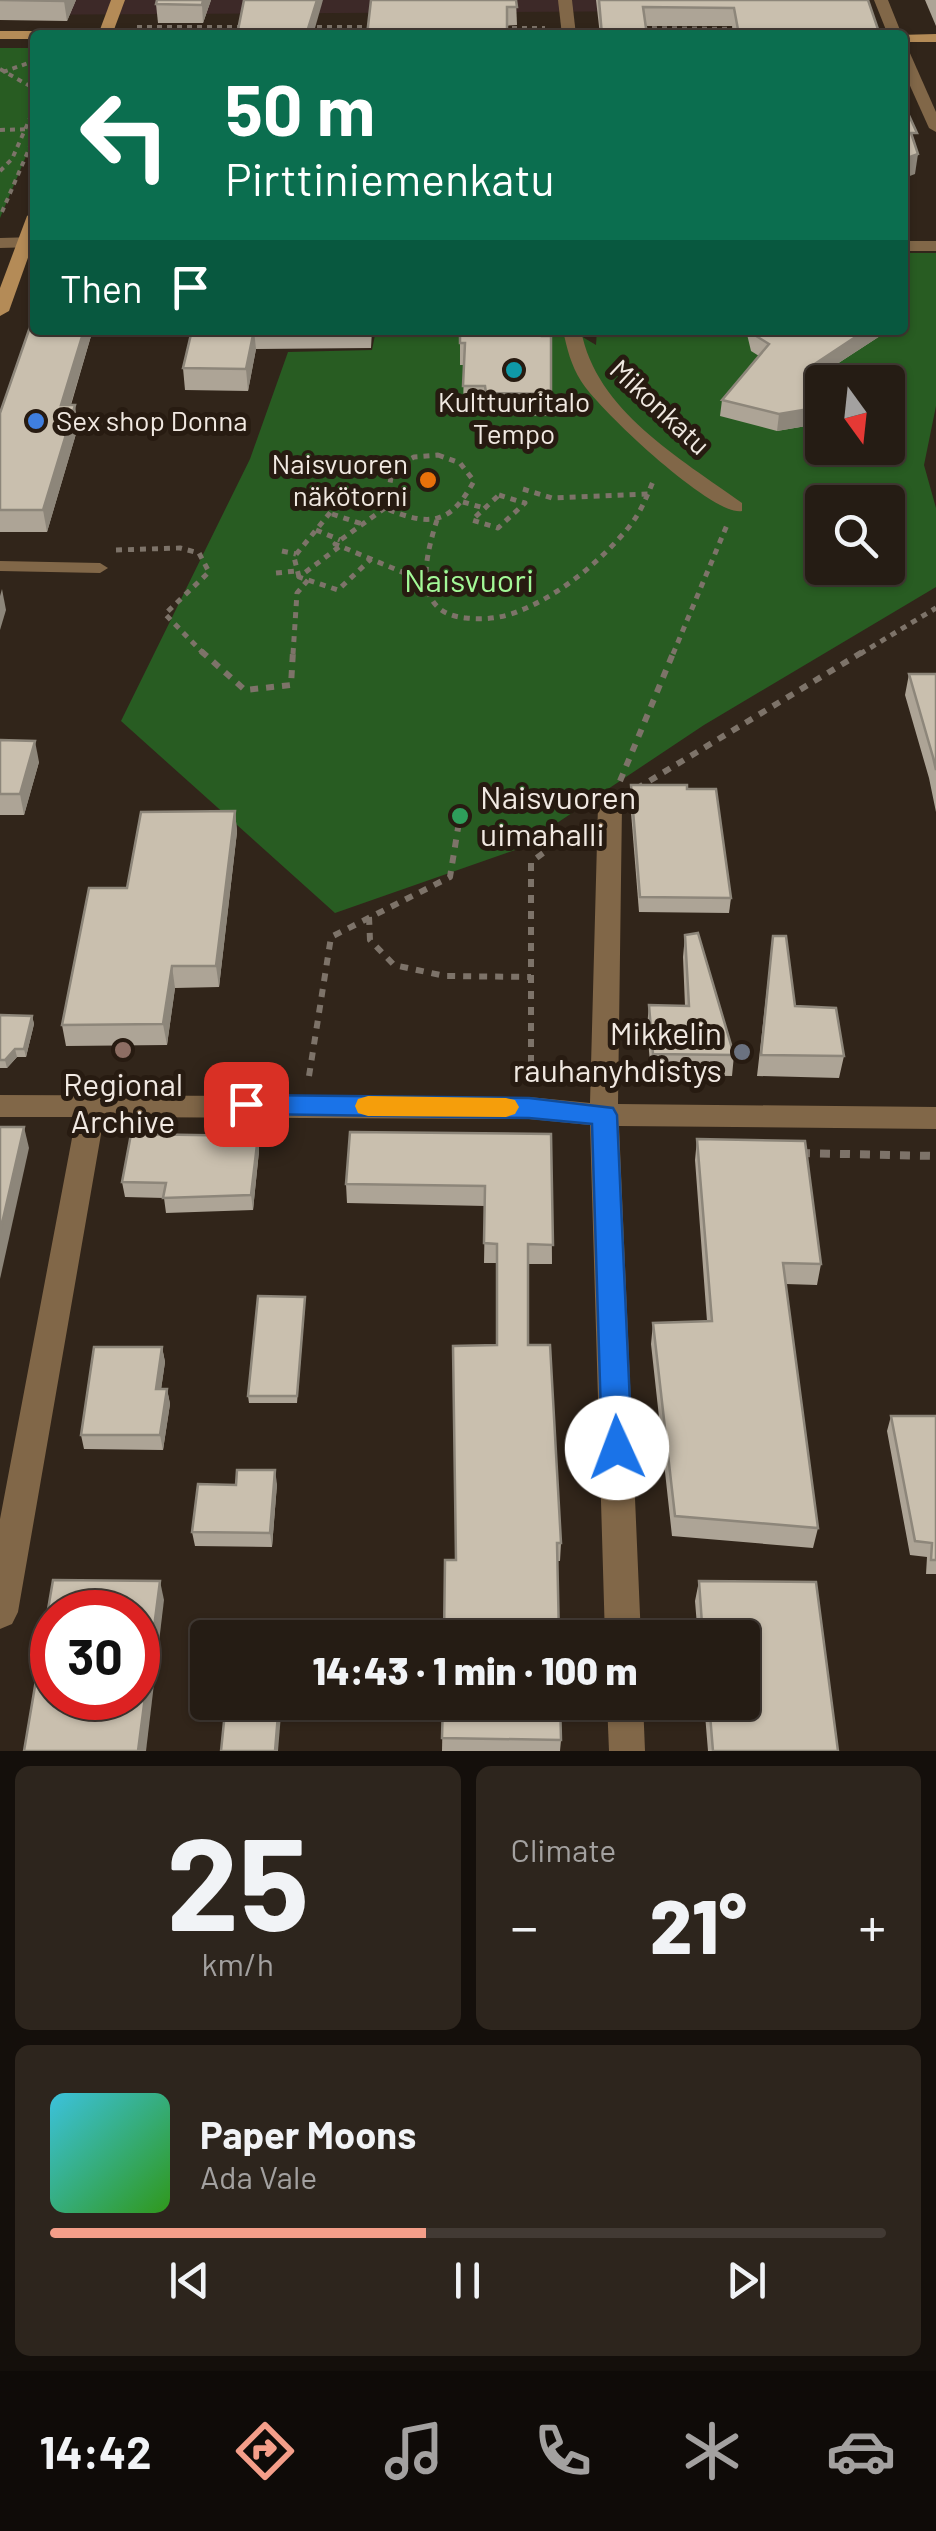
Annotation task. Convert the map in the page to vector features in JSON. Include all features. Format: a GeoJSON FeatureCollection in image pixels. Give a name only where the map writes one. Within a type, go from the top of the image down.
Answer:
{"type":"FeatureCollection","features":[{"type":"Feature","properties":{"kind":"main road"},"geometry":{"type":"LineString","coordinates":[[106,30],[118,0]]}},
{"type":"Feature","properties":{"kind":"main road"},"geometry":{"type":"LineString","coordinates":[[0,35],[30,35]]}},
{"type":"Feature","properties":{"kind":"main road"},"geometry":{"type":"LineString","coordinates":[[908,38],[936,38]]}},
{"type":"Feature","properties":{"kind":"main road"},"geometry":{"type":"LineString","coordinates":[[0,311],[30,243]]}},
{"type":"Feature","properties":{"kind":"street"},"geometry":{"type":"LineString","coordinates":[[565,0],[568,30]]}},
{"type":"Feature","properties":{"kind":"street"},"geometry":{"type":"LineString","coordinates":[[881,0],[893,30]]}},
{"type":"Feature","properties":{"kind":"street"},"geometry":{"type":"LineString","coordinates":[[908,65],[936,128]]}},
{"type":"Feature","properties":{"kind":"street"},"geometry":{"type":"LineString","coordinates":[[0,243],[30,243]]}},
{"type":"Feature","properties":{"kind":"street"},"geometry":{"type":"LineString","coordinates":[[908,246],[936,246]]}},
{"type":"Feature","properties":{"kind":"street","name":"Mikonkatu"},"geometry":{"type":"LineString","coordinates":[[572,335],[590,384],[663,454],[735,508]]}},
{"type":"Feature","properties":{"kind":"street"},"geometry":{"type":"LineString","coordinates":[[610,805],[604,1115],[623,1620]]}},
{"type":"Feature","properties":{"kind":"street"},"geometry":{"type":"LineString","coordinates":[[0,1612],[92,1105]]}},
{"type":"Feature","properties":{"kind":"street"},"geometry":{"type":"LineString","coordinates":[[0,1106],[529,1108],[604,1115],[936,1118]]}},
{"type":"Feature","properties":{"kind":"street"},"geometry":{"type":"LineString","coordinates":[[626,1720],[627,1751]]}},
{"type":"Feature","properties":{"kind":"lane"},"geometry":{"type":"LineString","coordinates":[[0,566],[103,559]]}},
{"type":"Feature","properties":{"kind":"path"},"geometry":{"type":"LineString","coordinates":[[106,30],[252,27]]}},
{"type":"Feature","properties":{"kind":"path"},"geometry":{"type":"LineString","coordinates":[[290,27],[386,28]]}},
{"type":"Feature","properties":{"kind":"path"},"geometry":{"type":"LineString","coordinates":[[500,28],[545,30]]}},
{"type":"Feature","properties":{"kind":"path"},"geometry":{"type":"LineString","coordinates":[[631,28],[740,29]]}},
{"type":"Feature","properties":{"kind":"path"},"geometry":{"type":"LineString","coordinates":[[2,71],[30,62]]}},
{"type":"Feature","properties":{"kind":"path"},"geometry":{"type":"LineString","coordinates":[[2,71],[30,87]]}},
{"type":"Feature","properties":{"kind":"path"},"geometry":{"type":"LineString","coordinates":[[0,171],[12,159],[30,118]]}},
{"type":"Feature","properties":{"kind":"path"},"geometry":{"type":"LineString","coordinates":[[0,130],[30,131]]}},
{"type":"Feature","properties":{"kind":"path"},"geometry":{"type":"LineString","coordinates":[[0,218],[30,144]]}},
{"type":"Feature","properties":{"kind":"path"},"geometry":{"type":"LineString","coordinates":[[298,574],[386,508],[394,468],[406,459],[426,455],[457,460],[474,481],[463,502],[437,520],[429,544],[426,582],[431,602],[455,615],[481,619],[510,615],[552,593],[606,550],[640,514],[663,454]]}},
{"type":"Feature","properties":{"kind":"path"},"geometry":{"type":"LineString","coordinates":[[513,499],[523,489],[552,498],[648,494]]}},
{"type":"Feature","properties":{"kind":"path"},"geometry":{"type":"LineString","coordinates":[[499,494],[525,503],[498,528],[472,520],[484,508],[499,494]]}},
{"type":"Feature","properties":{"kind":"path"},"geometry":{"type":"LineString","coordinates":[[463,502],[484,508]]}},
{"type":"Feature","properties":{"kind":"path"},"geometry":{"type":"LineString","coordinates":[[298,574],[296,554],[338,503]]}},
{"type":"Feature","properties":{"kind":"path"},"geometry":{"type":"LineString","coordinates":[[386,508],[411,519],[437,520]]}},
{"type":"Feature","properties":{"kind":"path"},"geometry":{"type":"LineString","coordinates":[[610,805],[735,508]]}},
{"type":"Feature","properties":{"kind":"path"},"geometry":{"type":"LineString","coordinates":[[332,514],[363,524]]}},
{"type":"Feature","properties":{"kind":"path"},"geometry":{"type":"LineString","coordinates":[[316,530],[426,582]]}},
{"type":"Feature","properties":{"kind":"path"},"geometry":{"type":"LineString","coordinates":[[103,559],[180,548],[199,554],[208,572],[165,614],[183,639],[211,656],[245,690],[291,685],[298,594],[308,580]]}},
{"type":"Feature","properties":{"kind":"path"},"geometry":{"type":"LineString","coordinates":[[282,552],[296,554]]}},
{"type":"Feature","properties":{"kind":"path"},"geometry":{"type":"LineString","coordinates":[[276,572],[298,574],[338,590],[371,559]]}},
{"type":"Feature","properties":{"kind":"path"},"geometry":{"type":"LineString","coordinates":[[529,1108],[531,862],[610,805],[936,608]]}},
{"type":"Feature","properties":{"kind":"path"},"geometry":{"type":"LineString","coordinates":[[309,1076],[331,937],[450,877],[460,816]]}},
{"type":"Feature","properties":{"kind":"path"},"geometry":{"type":"LineString","coordinates":[[369,917],[370,940],[394,964],[444,976],[531,977]]}},
{"type":"Feature","properties":{"kind":"path"},"geometry":{"type":"LineString","coordinates":[[784,1152],[936,1156]]}},
{"type":"Feature","properties":{"kind":"shaded area"},"geometry":{"type":"Polygon","coordinates":[[[0,0],[855,0],[859,10],[0,15],[0,0]]]}},
{"type":"Feature","properties":{"kind":"green space"},"geometry":{"type":"Polygon","coordinates":[[[0,48],[30,48],[30,147],[0,218],[0,48]]]}},
{"type":"Feature","properties":{"kind":"green space","name":"Naisvuori"},"geometry":{"type":"Polygon","coordinates":[[[908,253],[936,253],[936,406],[924,465],[936,508],[936,587],[704,725],[518,849],[335,913],[121,721],[250,459],[288,352],[372,350],[375,335],[579,335],[596,345],[597,335],[908,335],[908,253]]]}},
{"type":"Feature","properties":{"kind":"building"},"geometry":{"type":"Polygon","coordinates":[[[157,0],[203,0],[202,5],[156,4],[157,0]]]}},
{"type":"Feature","properties":{"kind":"building"},"geometry":{"type":"Polygon","coordinates":[[[244,0],[317,0],[308,30],[238,30],[244,0]]]}},
{"type":"Feature","properties":{"kind":"building"},"geometry":{"type":"Polygon","coordinates":[[[371,0],[516,0],[517,7],[507,7],[507,30],[368,30],[371,0]]]}},
{"type":"Feature","properties":{"kind":"building"},"geometry":{"type":"Polygon","coordinates":[[[599,0],[868,0],[878,30],[738,30],[734,8],[643,7],[646,30],[602,30],[599,0]]]}},
{"type":"Feature","properties":{"kind":"building"},"geometry":{"type":"Polygon","coordinates":[[[908,113],[917,133],[911,133],[918,154],[908,158],[908,113]]]}},
{"type":"Feature","properties":{"kind":"building"},"geometry":{"type":"Polygon","coordinates":[[[30,327],[30,335],[82,335],[61,405],[75,405],[43,510],[0,510],[0,413],[30,327]]]}},
{"type":"Feature","properties":{"kind":"building"},"geometry":{"type":"Polygon","coordinates":[[[191,335],[253,335],[246,369],[183,368],[191,335]]]}},
{"type":"Feature","properties":{"kind":"building","name":"Kulttuuritalo Tempo"},"geometry":{"type":"Polygon","coordinates":[[[460,335],[551,336],[551,394],[486,393],[485,386],[463,386],[465,343],[460,343],[460,335]]]}},
{"type":"Feature","properties":{"kind":"building"},"geometry":{"type":"Polygon","coordinates":[[[755,335],[858,335],[813,365],[805,365],[805,410],[779,414],[722,400],[769,344],[755,335]]]}},
{"type":"Feature","properties":{"kind":"building"},"geometry":{"type":"Polygon","coordinates":[[[909,674],[936,674],[936,770],[933,757],[909,674]]]}},
{"type":"Feature","properties":{"kind":"building"},"geometry":{"type":"Polygon","coordinates":[[[0,740],[35,741],[20,794],[0,794],[0,740]]]}},
{"type":"Feature","properties":{"kind":"building"},"geometry":{"type":"Polygon","coordinates":[[[631,785],[716,789],[731,898],[640,897],[631,785]]]}},
{"type":"Feature","properties":{"kind":"building"},"geometry":{"type":"Polygon","coordinates":[[[235,811],[216,966],[172,966],[163,1024],[62,1025],[89,888],[127,888],[141,812],[235,811]]]}},
{"type":"Feature","properties":{"kind":"building"},"geometry":{"type":"Polygon","coordinates":[[[698,933],[734,1055],[653,1054],[649,1005],[689,1006],[685,935],[698,933]]]}},
{"type":"Feature","properties":{"kind":"building"},"geometry":{"type":"Polygon","coordinates":[[[773,936],[786,936],[795,1006],[836,1008],[844,1056],[761,1055],[773,936]]]}},
{"type":"Feature","properties":{"kind":"building"},"geometry":{"type":"Polygon","coordinates":[[[0,1015],[32,1016],[24,1049],[15,1049],[5,1060],[0,1060],[0,1015]]]}},
{"type":"Feature","properties":{"kind":"building"},"geometry":{"type":"Polygon","coordinates":[[[0,1127],[24,1127],[0,1232],[0,1127]]]}},
{"type":"Feature","properties":{"kind":"building"},"geometry":{"type":"Polygon","coordinates":[[[350,1132],[551,1134],[553,1245],[528,1244],[528,1345],[550,1345],[561,1543],[557,1543],[559,1620],[444,1620],[445,1560],[456,1560],[453,1346],[497,1345],[497,1244],[484,1243],[485,1186],[346,1184],[350,1132]]]}},
{"type":"Feature","properties":{"kind":"building"},"geometry":{"type":"Polygon","coordinates":[[[131,1134],[258,1136],[251,1195],[163,1198],[166,1183],[122,1182],[131,1134]]]}},
{"type":"Feature","properties":{"kind":"building"},"geometry":{"type":"Polygon","coordinates":[[[697,1139],[805,1141],[821,1264],[783,1263],[818,1528],[675,1516],[653,1323],[712,1321],[697,1139]]]}},
{"type":"Feature","properties":{"kind":"building"},"geometry":{"type":"Polygon","coordinates":[[[258,1296],[305,1297],[297,1396],[248,1396],[258,1296]]]}},
{"type":"Feature","properties":{"kind":"building"},"geometry":{"type":"Polygon","coordinates":[[[94,1347],[162,1347],[156,1389],[167,1389],[160,1435],[81,1435],[94,1347]]]}},
{"type":"Feature","properties":{"kind":"building"},"geometry":{"type":"Polygon","coordinates":[[[891,1416],[936,1416],[936,1560],[931,1560],[932,1543],[915,1541],[891,1416]]]}},
{"type":"Feature","properties":{"kind":"building"},"geometry":{"type":"Polygon","coordinates":[[[237,1470],[275,1470],[270,1533],[192,1532],[198,1484],[236,1485],[237,1470]]]}},
{"type":"Feature","properties":{"kind":"building"},"geometry":{"type":"Polygon","coordinates":[[[53,1580],[160,1581],[159,1590],[51,1590],[53,1580]]]}},
{"type":"Feature","properties":{"kind":"building"},"geometry":{"type":"Polygon","coordinates":[[[699,1581],[816,1582],[838,1751],[713,1751],[710,1720],[760,1720],[760,1620],[702,1620],[699,1581]]]}},
{"type":"Feature","properties":{"kind":"building"},"geometry":{"type":"Polygon","coordinates":[[[30,1716],[30,1720],[142,1720],[138,1751],[24,1751],[30,1716]]]}},
{"type":"Feature","properties":{"kind":"building"},"geometry":{"type":"Polygon","coordinates":[[[224,1720],[278,1720],[275,1751],[221,1751],[224,1720]]]}},
{"type":"Feature","properties":{"kind":"building"},"geometry":{"type":"Polygon","coordinates":[[[442,1720],[560,1720],[561,1740],[442,1738],[442,1720]]]}},
{"type":"Feature","properties":{"kind":"slow traffic"},"geometry":{"type":"LineString","coordinates":[[368,1106],[506,1107]]}},
{"type":"Feature","properties":{"kind":"place","name":"Kulttuuritalo Tempo"},"geometry":{"type":"Point","coordinates":[514,370]}},
{"type":"Feature","properties":{"kind":"place","name":"Sex shop Donna"},"geometry":{"type":"Point","coordinates":[36,421]}},
{"type":"Feature","properties":{"kind":"place","name":"Naisvuoren näkötorni"},"geometry":{"type":"Point","coordinates":[428,480]}},
{"type":"Feature","properties":{"kind":"place","name":"Naisvuoren uimahalli"},"geometry":{"type":"Point","coordinates":[460,816]}},
{"type":"Feature","properties":{"kind":"place","name":"Regional Archive"},"geometry":{"type":"Point","coordinates":[123,1050]}},
{"type":"Feature","properties":{"kind":"place","name":"Mikkelin rauhanyhdistys"},"geometry":{"type":"Point","coordinates":[742,1052]}},
{"type":"Feature","properties":{"kind":"route"},"geometry":{"type":"LineString","coordinates":[[246,1104],[529,1108],[604,1115],[617,1448]]}}]}
